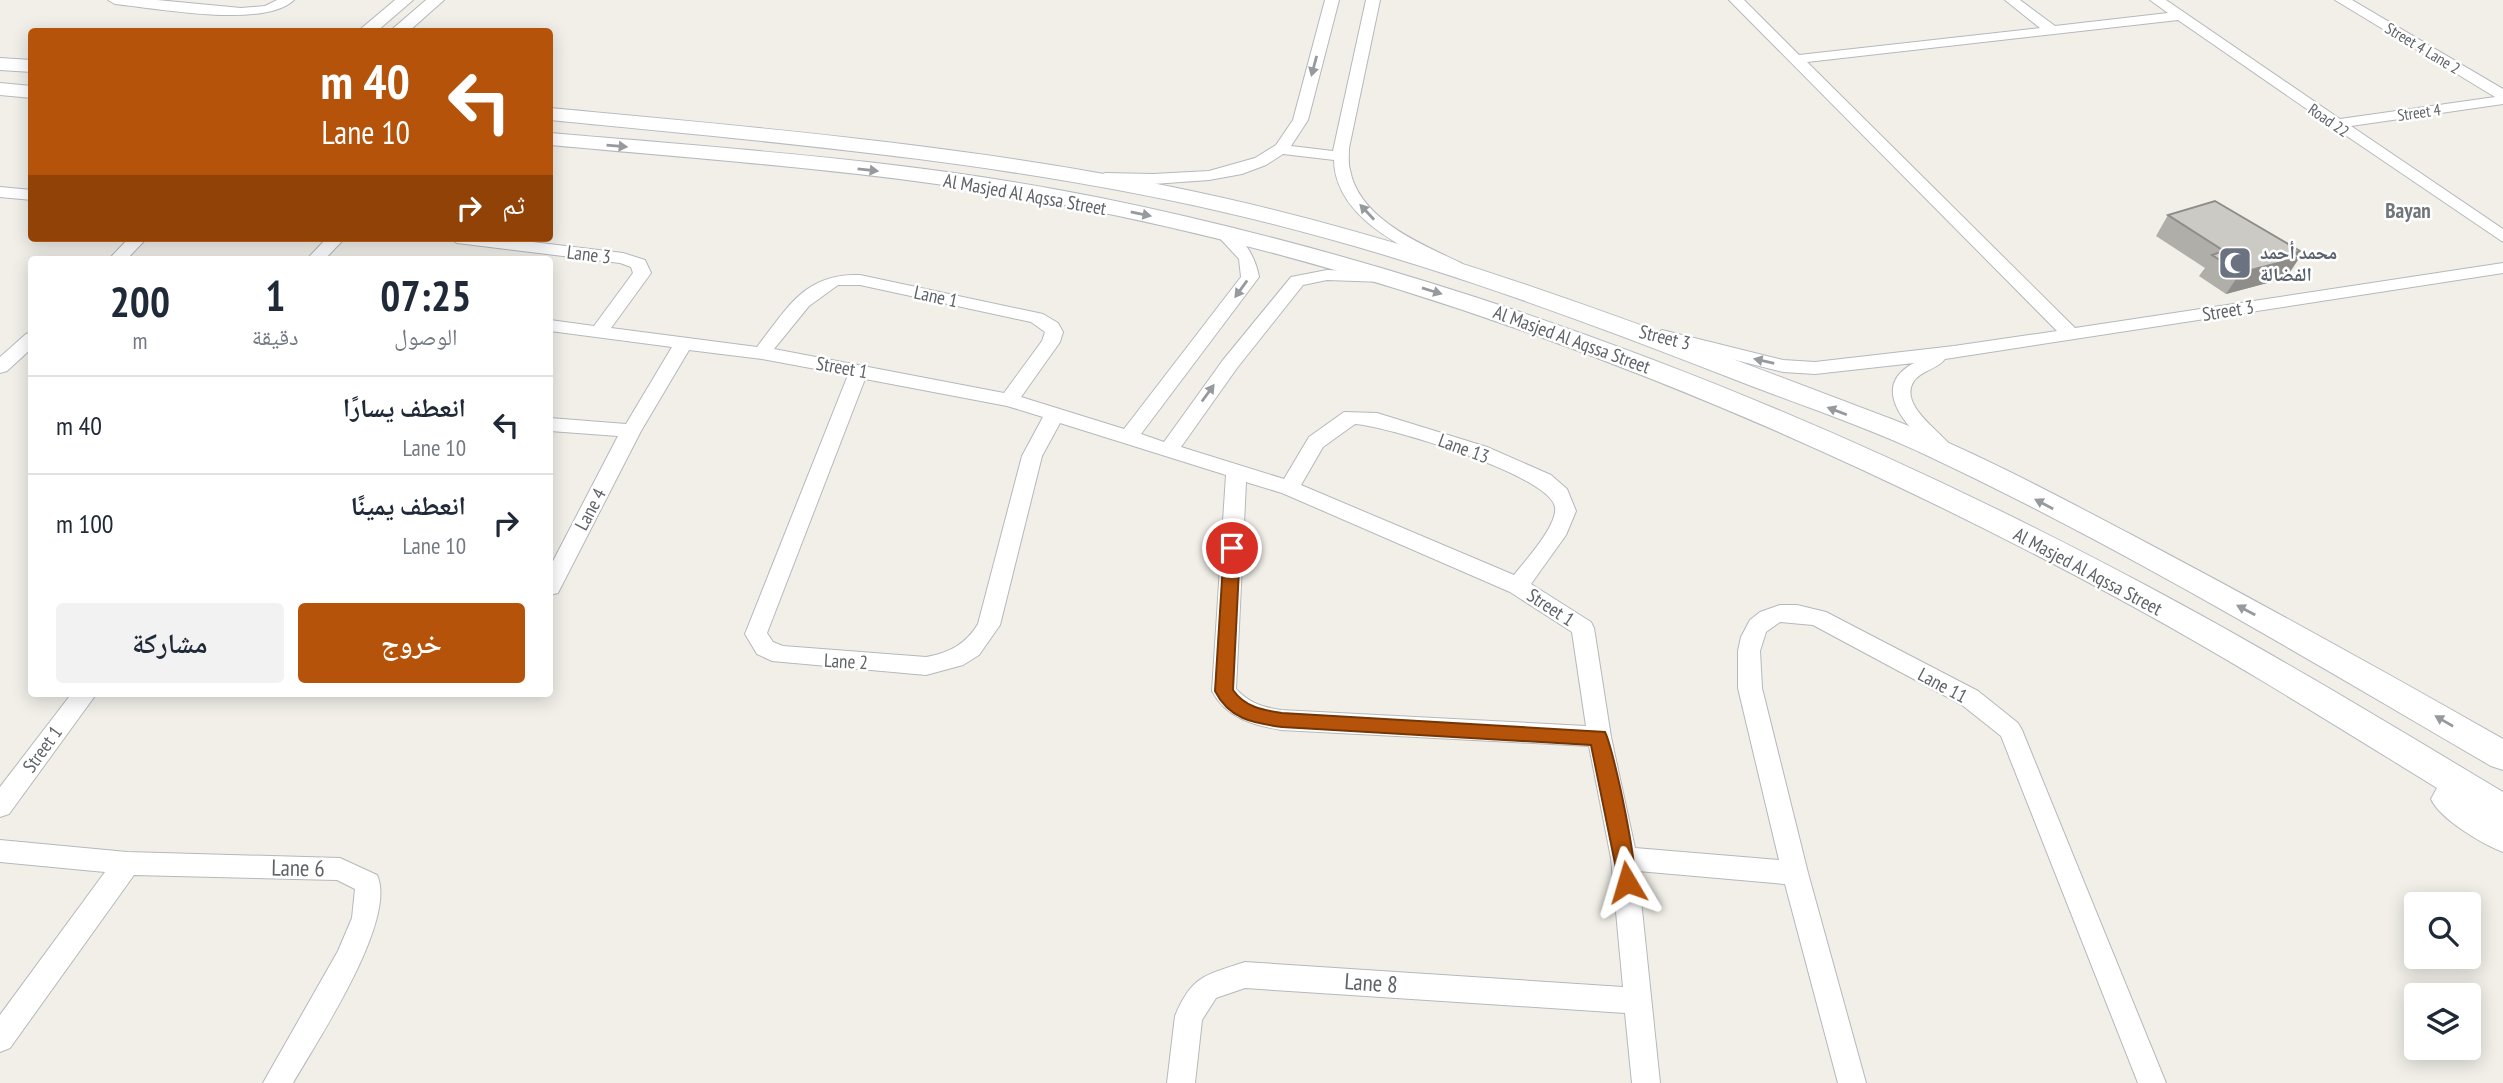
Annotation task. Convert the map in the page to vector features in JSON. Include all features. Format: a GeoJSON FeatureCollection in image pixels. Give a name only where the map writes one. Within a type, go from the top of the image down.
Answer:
{"type":"FeatureCollection","features":[{"type":"Feature","properties":{"kind":"main road"},"geometry":{"type":"LineString","coordinates":[[0,64],[28,66]]}},
{"type":"Feature","properties":{"kind":"main road"},"geometry":{"type":"LineString","coordinates":[[0,89],[28,92]]}},
{"type":"Feature","properties":{"kind":"main road","name":"Al Masjed Al Aqssa Street"},"geometry":{"type":"LineString","coordinates":[[553,114],[872,146],[1074,176],[1156,191],[1311,226],[1466,272],[1625,327],[1947,454],[2292,634],[2503,755]]}},
{"type":"Feature","properties":{"kind":"main road","name":"Al Masjed Al Aqssa Street"},"geometry":{"type":"LineString","coordinates":[[553,139],[755,158],[989,185],[1223,233],[1292,250],[1468,302],[1671,375],[1951,500],[2090,570],[2220,643],[2503,810]]}},
{"type":"Feature","properties":{"kind":"main road"},"geometry":{"type":"LineString","coordinates":[[755,158],[756,151],[774,144],[851,150],[872,146]]}},
{"type":"Feature","properties":{"kind":"main road"},"geometry":{"type":"LineString","coordinates":[[2090,570],[2124,578],[2133,573],[2134,558],[2126,547]]}},
{"type":"Feature","properties":{"kind":"main road"},"geometry":{"type":"LineString","coordinates":[[2220,643],[2503,836]]}},
{"type":"Feature","properties":{"kind":"street"},"geometry":{"type":"LineString","coordinates":[[115,0],[241,12],[268,10],[287,0]]}},
{"type":"Feature","properties":{"kind":"street"},"geometry":{"type":"LineString","coordinates":[[370,28],[405,0]]}},
{"type":"Feature","properties":{"kind":"street"},"geometry":{"type":"LineString","coordinates":[[402,28],[436,0]]}},
{"type":"Feature","properties":{"kind":"street"},"geometry":{"type":"LineString","coordinates":[[1074,176],[1191,179],[1250,165],[1280,149],[1298,128],[1332,0]]}},
{"type":"Feature","properties":{"kind":"street"},"geometry":{"type":"LineString","coordinates":[[1373,0],[1340,156],[1346,182],[1375,220],[1408,243],[1466,272]]}},
{"type":"Feature","properties":{"kind":"street"},"geometry":{"type":"LineString","coordinates":[[1736,0],[2071,334]]}},
{"type":"Feature","properties":{"kind":"street"},"geometry":{"type":"LineString","coordinates":[[2012,0],[2052,30]]}},
{"type":"Feature","properties":{"kind":"street","name":"Road 22"},"geometry":{"type":"LineString","coordinates":[[2157,0],[2334,124],[2503,237]]}},
{"type":"Feature","properties":{"kind":"street","name":"Street 4 Lane 2"},"geometry":{"type":"LineString","coordinates":[[2342,0],[2503,98]]}},
{"type":"Feature","properties":{"kind":"street"},"geometry":{"type":"LineString","coordinates":[[1798,60],[2180,16]]}},
{"type":"Feature","properties":{"kind":"street","name":"Street 4"},"geometry":{"type":"LineString","coordinates":[[2334,124],[2503,98]]}},
{"type":"Feature","properties":{"kind":"street"},"geometry":{"type":"LineString","coordinates":[[1280,149],[1340,156]]}},
{"type":"Feature","properties":{"kind":"street"},"geometry":{"type":"LineString","coordinates":[[0,192],[28,195]]}},
{"type":"Feature","properties":{"kind":"street"},"geometry":{"type":"LineString","coordinates":[[1129,436],[1250,277],[1247,258],[1223,233]]}},
{"type":"Feature","properties":{"kind":"street"},"geometry":{"type":"LineString","coordinates":[[120,256],[135,242]]}},
{"type":"Feature","properties":{"kind":"street"},"geometry":{"type":"LineString","coordinates":[[318,256],[333,242]]}},
{"type":"Feature","properties":{"kind":"street","name":"Lane 3"},"geometry":{"type":"LineString","coordinates":[[490,242],[623,258],[639,264],[642,273],[599,332]]}},
{"type":"Feature","properties":{"kind":"street","name":"Street 3"},"geometry":{"type":"LineString","coordinates":[[1625,327],[1799,368],[1836,366],[1954,352],[2503,268]]}},
{"type":"Feature","properties":{"kind":"street"},"geometry":{"type":"LineString","coordinates":[[1169,449],[1230,364],[1297,281],[1327,275],[1389,278]]}},
{"type":"Feature","properties":{"kind":"street","name":"Lane 1"},"geometry":{"type":"LineString","coordinates":[[762,353],[810,295],[822,286],[832,281],[860,280],[1037,318],[1052,327],[1054,332],[1051,342],[1009,400]]}},
{"type":"Feature","properties":{"kind":"street","name":"Street 1"},"geometry":{"type":"LineString","coordinates":[[553,326],[762,353],[1009,400],[1289,488],[1517,586],[1583,628],[1599,737],[1624,858],[1646,1083]]}},
{"type":"Feature","properties":{"kind":"street"},"geometry":{"type":"LineString","coordinates":[[0,367],[28,342]]}},
{"type":"Feature","properties":{"kind":"street","name":"Lane 4"},"geometry":{"type":"LineString","coordinates":[[553,581],[631,431],[683,345]]}},
{"type":"Feature","properties":{"kind":"street","name":"Street 3"},"geometry":{"type":"LineString","coordinates":[[1947,454],[1906,411],[1901,399],[1901,386],[1906,376],[1921,365],[1954,352]]}},
{"type":"Feature","properties":{"kind":"street","name":"Lane 2"},"geometry":{"type":"LineString","coordinates":[[859,370],[756,634],[765,648],[780,655],[926,666],[950,663],[982,640],[989,625],[1032,456],[1055,414]]}},
{"type":"Feature","properties":{"kind":"street","name":"Lane 13"},"geometry":{"type":"LineString","coordinates":[[1289,488],[1316,442],[1351,417],[1377,419],[1480,452],[1544,480],[1560,494],[1566,511],[1559,530],[1517,586]]}},
{"type":"Feature","properties":{"kind":"street"},"geometry":{"type":"LineString","coordinates":[[553,424],[631,431]]}},
{"type":"Feature","properties":{"kind":"street"},"geometry":{"type":"LineString","coordinates":[[1236,471],[1224,691],[1232,703],[1251,715],[1282,720],[1599,737]]}},
{"type":"Feature","properties":{"kind":"street","name":"Lane 11"},"geometry":{"type":"LineString","coordinates":[[1852,1083],[1795,873],[1750,688],[1746,658],[1754,635],[1763,619],[1778,612],[1798,612],[1818,618],[1970,698],[2010,730],[2152,1083]]}},
{"type":"Feature","properties":{"kind":"street","name":"Street 1"},"geometry":{"type":"LineString","coordinates":[[0,806],[82,697]]}},
{"type":"Feature","properties":{"kind":"street","name":"Lane 6"},"geometry":{"type":"LineString","coordinates":[[0,852],[127,863],[340,869],[368,883],[365,918],[349,958],[277,1083]]}},
{"type":"Feature","properties":{"kind":"street"},"geometry":{"type":"LineString","coordinates":[[1624,858],[1795,873]]}},
{"type":"Feature","properties":{"kind":"street"},"geometry":{"type":"LineString","coordinates":[[0,1038],[127,863]]}},
{"type":"Feature","properties":{"kind":"street","name":"Lane 8"},"geometry":{"type":"LineString","coordinates":[[1181,1083],[1189,1016],[1207,988],[1245,975],[1638,1001]]}},
{"type":"Feature","properties":{"kind":"building"},"geometry":{"type":"Polygon","coordinates":[[[2215,201],[2300,251],[2295,253],[2300,257],[2240,273],[2212,255],[2224,251],[2168,215],[2215,201]]]}},
{"type":"Feature","properties":{"kind":"place","name":"محمد أحمد الفضالة"},"geometry":{"type":"Point","coordinates":[2235,263]}},
{"type":"Feature","properties":{"kind":"district","name":"Bayan"},"geometry":{"type":"Point","coordinates":[2408,211]}},
{"type":"Feature","properties":{"kind":"route"},"geometry":{"type":"LineString","coordinates":[[1232,548],[1224,691],[1232,703],[1251,715],[1282,720],[1599,737],[1627,882]]}}]}
